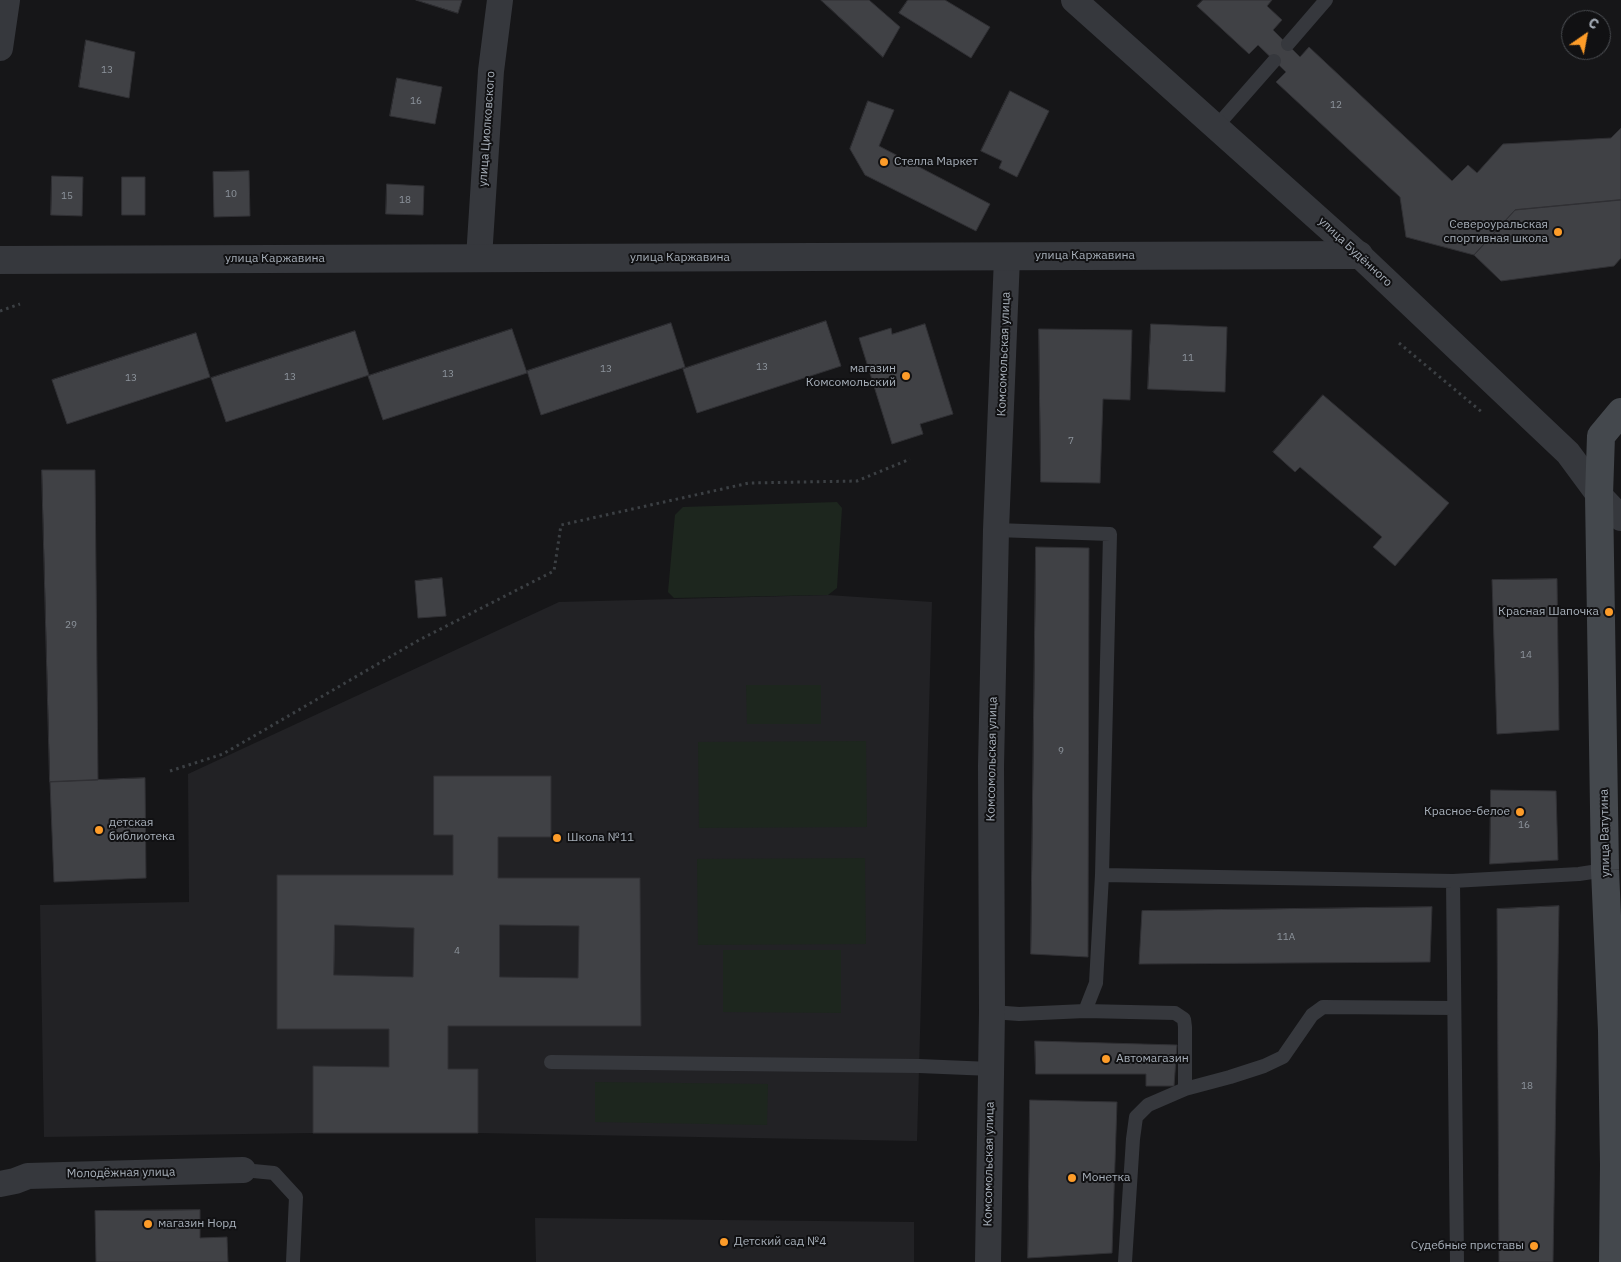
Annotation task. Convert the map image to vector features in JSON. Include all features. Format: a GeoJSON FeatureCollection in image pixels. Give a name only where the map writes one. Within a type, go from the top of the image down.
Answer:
{"type":"FeatureCollection","features":[{"type":"Feature","properties":{"kind":"main road","name":"улица Ватутина"},"geometry":{"type":"LineString","coordinates":[[1613,1262],[1612,1032],[1605,870],[1599,495],[1601,436],[1621,412]]}},
{"type":"Feature","properties":{"kind":"street"},"geometry":{"type":"LineString","coordinates":[[0,48],[7,0]]}},
{"type":"Feature","properties":{"kind":"street","name":"улица Циолковского"},"geometry":{"type":"LineString","coordinates":[[479,258],[491,71],[500,0]]}},
{"type":"Feature","properties":{"kind":"street","name":"улица Будённого"},"geometry":{"type":"LineString","coordinates":[[1074,0],[1359,255],[1568,453],[1599,495],[1621,518]]}},
{"type":"Feature","properties":{"kind":"street","name":"улица Каржавина"},"geometry":{"type":"LineString","coordinates":[[0,260],[1359,255]]}},
{"type":"Feature","properties":{"kind":"street","name":"Комсомольская улица"},"geometry":{"type":"LineString","coordinates":[[988,1262],[992,1012],[991,766],[996,530],[1007,257]]}},
{"type":"Feature","properties":{"kind":"street","name":"Молодёжная улица"},"geometry":{"type":"LineString","coordinates":[[0,1184],[28,1176],[243,1170]]}},
{"type":"Feature","properties":{"kind":"lane"},"geometry":{"type":"LineString","coordinates":[[1288,44],[1326,0]]}},
{"type":"Feature","properties":{"kind":"lane"},"geometry":{"type":"LineString","coordinates":[[1216,127],[1274,61]]}},
{"type":"Feature","properties":{"kind":"lane"},"geometry":{"type":"LineString","coordinates":[[996,530],[1110,534],[1102,875],[1096,983],[1085,1011]]}},
{"type":"Feature","properties":{"kind":"lane"},"geometry":{"type":"LineString","coordinates":[[1102,875],[1453,881],[1580,874],[1605,870]]}},
{"type":"Feature","properties":{"kind":"lane"},"geometry":{"type":"LineString","coordinates":[[1453,881],[1456,1262]]}},
{"type":"Feature","properties":{"kind":"lane"},"geometry":{"type":"LineString","coordinates":[[1125,1262],[1136,1117],[1148,1105],[1185,1089],[1264,1066],[1283,1057],[1312,1015],[1323,1007],[1454,1008]]}},
{"type":"Feature","properties":{"kind":"lane"},"geometry":{"type":"LineString","coordinates":[[992,1012],[1019,1014],[1085,1011],[1175,1013],[1184,1019],[1185,1089]]}},
{"type":"Feature","properties":{"kind":"lane"},"geometry":{"type":"LineString","coordinates":[[551,1062],[919,1066],[991,1069]]}},
{"type":"Feature","properties":{"kind":"lane"},"geometry":{"type":"LineString","coordinates":[[243,1170],[274,1173],[296,1197],[293,1262]]}},
{"type":"Feature","properties":{"kind":"path"},"geometry":{"type":"LineString","coordinates":[[0,311],[20,304]]}},
{"type":"Feature","properties":{"kind":"path"},"geometry":{"type":"LineString","coordinates":[[170,771],[223,754],[419,640],[554,571],[561,525],[749,483],[857,481],[910,459]]}},
{"type":"Feature","properties":{"kind":"shaded area"},"geometry":{"type":"Polygon","coordinates":[[[837,502],[842,508],[837,588],[828,595],[674,598],[668,592],[675,515],[683,507],[837,502]]]}},
{"type":"Feature","properties":{"kind":"shaded area","name":"Школа №11"},"geometry":{"type":"Polygon","coordinates":[[[828,595],[932,602],[917,1141],[478,1133],[313,1133],[44,1137],[40,905],[189,902],[188,774],[559,602],[828,595]]]}},
{"type":"Feature","properties":{"kind":"shaded area"},"geometry":{"type":"Polygon","coordinates":[[[746,685],[821,685],[821,724],[747,724],[746,685]]]}},
{"type":"Feature","properties":{"kind":"shaded area"},"geometry":{"type":"Polygon","coordinates":[[[866,741],[867,827],[699,828],[698,742],[866,741]]]}},
{"type":"Feature","properties":{"kind":"shaded area"},"geometry":{"type":"Polygon","coordinates":[[[865,858],[866,944],[698,945],[697,859],[865,858]]]}},
{"type":"Feature","properties":{"kind":"shaded area"},"geometry":{"type":"Polygon","coordinates":[[[723,950],[841,950],[841,1013],[723,1012],[723,950]]]}},
{"type":"Feature","properties":{"kind":"shaded area"},"geometry":{"type":"Polygon","coordinates":[[[595,1082],[768,1084],[767,1125],[595,1122],[595,1082]]]}},
{"type":"Feature","properties":{"kind":"shaded area","name":"Детский сад №4"},"geometry":{"type":"Polygon","coordinates":[[[535,1218],[914,1222],[914,1262],[536,1262],[535,1218]]]}},
{"type":"Feature","properties":{"kind":"building"},"geometry":{"type":"Polygon","coordinates":[[[416,0],[462,0],[458,13],[416,0]]]}},
{"type":"Feature","properties":{"kind":"building"},"geometry":{"type":"Polygon","coordinates":[[[821,0],[869,0],[900,27],[883,57],[821,0]]]}},
{"type":"Feature","properties":{"kind":"building"},"geometry":{"type":"Polygon","coordinates":[[[908,0],[945,0],[990,27],[971,58],[899,13],[908,0]]]}},
{"type":"Feature","properties":{"kind":"building"},"geometry":{"type":"Polygon","coordinates":[[[1203,0],[1272,0],[1267,6],[1282,20],[1273,30],[1300,57],[1309,47],[1452,181],[1468,165],[1477,173],[1503,144],[1611,138],[1621,128],[1621,200],[1515,210],[1474,255],[1406,237],[1400,197],[1276,82],[1286,72],[1258,45],[1249,54],[1197,6],[1203,0]]]}},
{"type":"Feature","properties":{"kind":"building"},"geometry":{"type":"Polygon","coordinates":[[[86,40],[135,52],[129,98],[79,87],[86,40]]]}},
{"type":"Feature","properties":{"kind":"building"},"geometry":{"type":"Polygon","coordinates":[[[397,78],[442,87],[435,124],[390,116],[397,78]]]}},
{"type":"Feature","properties":{"kind":"building"},"geometry":{"type":"Polygon","coordinates":[[[1010,91],[1049,111],[1017,177],[999,168],[1002,161],[981,151],[1010,91]]]}},
{"type":"Feature","properties":{"kind":"building","name":"Стелла Маркет"},"geometry":{"type":"Polygon","coordinates":[[[868,101],[894,110],[879,146],[990,204],[976,231],[865,175],[850,149],[868,101]]]}},
{"type":"Feature","properties":{"kind":"building"},"geometry":{"type":"Polygon","coordinates":[[[249,171],[250,216],[214,217],[213,172],[249,171]]]}},
{"type":"Feature","properties":{"kind":"building"},"geometry":{"type":"Polygon","coordinates":[[[52,176],[83,177],[82,216],[51,215],[52,176]]]}},
{"type":"Feature","properties":{"kind":"building"},"geometry":{"type":"Polygon","coordinates":[[[122,177],[145,177],[145,215],[122,215],[122,177]]]}},
{"type":"Feature","properties":{"kind":"building"},"geometry":{"type":"Polygon","coordinates":[[[387,184],[424,186],[423,215],[386,214],[387,184]]]}},
{"type":"Feature","properties":{"kind":"building","name":"Североуральская спортивная школа"},"geometry":{"type":"Polygon","coordinates":[[[1621,200],[1621,258],[1614,266],[1501,281],[1474,255],[1515,210],[1621,200]]]}},
{"type":"Feature","properties":{"kind":"building"},"geometry":{"type":"Polygon","coordinates":[[[826,321],[841,366],[697,413],[683,369],[826,321]]]}},
{"type":"Feature","properties":{"kind":"building"},"geometry":{"type":"Polygon","coordinates":[[[671,323],[685,367],[541,415],[527,371],[671,323]]]}},
{"type":"Feature","properties":{"kind":"building","name":"магазин Комсомольский"},"geometry":{"type":"Polygon","coordinates":[[[925,324],[953,414],[920,424],[923,434],[892,444],[859,338],[891,328],[892,334],[925,324]]]}},
{"type":"Feature","properties":{"kind":"building"},"geometry":{"type":"Polygon","coordinates":[[[1151,324],[1227,327],[1225,392],[1148,389],[1151,324]]]}},
{"type":"Feature","properties":{"kind":"building"},"geometry":{"type":"Polygon","coordinates":[[[512,329],[527,373],[383,420],[368,376],[512,329]]]}},
{"type":"Feature","properties":{"kind":"building"},"geometry":{"type":"Polygon","coordinates":[[[1039,329],[1132,330],[1130,400],[1103,399],[1100,483],[1041,482],[1039,329]]]}},
{"type":"Feature","properties":{"kind":"building"},"geometry":{"type":"Polygon","coordinates":[[[355,331],[369,375],[226,422],[211,378],[355,331]]]}},
{"type":"Feature","properties":{"kind":"building"},"geometry":{"type":"Polygon","coordinates":[[[196,333],[210,377],[67,424],[52,380],[196,333]]]}},
{"type":"Feature","properties":{"kind":"building"},"geometry":{"type":"Polygon","coordinates":[[[1323,395],[1449,503],[1395,566],[1373,547],[1382,537],[1300,467],[1295,472],[1273,452],[1323,395]]]}},
{"type":"Feature","properties":{"kind":"building"},"geometry":{"type":"Polygon","coordinates":[[[42,470],[95,470],[98,780],[50,782],[42,470]]]}},
{"type":"Feature","properties":{"kind":"building"},"geometry":{"type":"Polygon","coordinates":[[[1036,547],[1089,548],[1088,957],[1031,954],[1036,547]]]}},
{"type":"Feature","properties":{"kind":"building"},"geometry":{"type":"Polygon","coordinates":[[[442,578],[446,616],[418,618],[415,581],[442,578]]]}},
{"type":"Feature","properties":{"kind":"building"},"geometry":{"type":"Polygon","coordinates":[[[1557,579],[1559,730],[1497,734],[1492,580],[1557,579]]]}},
{"type":"Feature","properties":{"kind":"building"},"geometry":{"type":"Polygon","coordinates":[[[434,776],[551,776],[551,837],[498,837],[498,878],[640,878],[641,1026],[448,1026],[448,1069],[478,1069],[478,1133],[313,1133],[313,1066],[389,1067],[389,1029],[277,1029],[277,875],[453,875],[453,835],[434,835],[434,776]],[[335,925],[334,975],[413,977],[414,928],[335,925]],[[500,925],[500,977],[578,978],[579,926],[500,925]]]}},
{"type":"Feature","properties":{"kind":"building","name":"детская библиотека"},"geometry":{"type":"Polygon","coordinates":[[[145,778],[146,878],[54,882],[50,782],[145,778]]]}},
{"type":"Feature","properties":{"kind":"building"},"geometry":{"type":"Polygon","coordinates":[[[1491,790],[1556,791],[1558,860],[1490,864],[1491,790]]]}},
{"type":"Feature","properties":{"kind":"building"},"geometry":{"type":"Polygon","coordinates":[[[1559,906],[1553,1262],[1499,1262],[1497,909],[1559,906]]]}},
{"type":"Feature","properties":{"kind":"building"},"geometry":{"type":"Polygon","coordinates":[[[1432,907],[1430,962],[1139,964],[1142,911],[1432,907]]]}},
{"type":"Feature","properties":{"kind":"building","name":"Автомагазин"},"geometry":{"type":"Polygon","coordinates":[[[1035,1041],[1177,1045],[1174,1086],[1146,1086],[1146,1074],[1036,1074],[1035,1041]]]}},
{"type":"Feature","properties":{"kind":"building","name":"Монетка"},"geometry":{"type":"Polygon","coordinates":[[[1030,1100],[1117,1102],[1112,1253],[1028,1258],[1030,1100]]]}},
{"type":"Feature","properties":{"kind":"building","name":"магазин Норд"},"geometry":{"type":"Polygon","coordinates":[[[200,1210],[200,1238],[227,1237],[228,1262],[96,1262],[95,1211],[200,1210]]]}},
{"type":"Feature","properties":{"kind":"place","name":"Стелла Маркет"},"geometry":{"type":"Point","coordinates":[884,162]}},
{"type":"Feature","properties":{"kind":"place","name":"Североуральская спортивная школа"},"geometry":{"type":"Point","coordinates":[1558,232]}},
{"type":"Feature","properties":{"kind":"place","name":"магазин Комсомольский"},"geometry":{"type":"Point","coordinates":[906,376]}},
{"type":"Feature","properties":{"kind":"place","name":"Красная Шапочка"},"geometry":{"type":"Point","coordinates":[1609,612]}},
{"type":"Feature","properties":{"kind":"place","name":"Красное-белое"},"geometry":{"type":"Point","coordinates":[1520,812]}},
{"type":"Feature","properties":{"kind":"place","name":"детская библиотека"},"geometry":{"type":"Point","coordinates":[99,830]}},
{"type":"Feature","properties":{"kind":"place","name":"Школа №11"},"geometry":{"type":"Point","coordinates":[557,838]}},
{"type":"Feature","properties":{"kind":"place","name":"Автомагазин"},"geometry":{"type":"Point","coordinates":[1106,1059]}},
{"type":"Feature","properties":{"kind":"place","name":"Монетка"},"geometry":{"type":"Point","coordinates":[1072,1178]}},
{"type":"Feature","properties":{"kind":"place","name":"магазин Норд"},"geometry":{"type":"Point","coordinates":[148,1224]}},
{"type":"Feature","properties":{"kind":"place","name":"Детский сад №4"},"geometry":{"type":"Point","coordinates":[724,1242]}},
{"type":"Feature","properties":{"kind":"place","name":"Судебные приставы"},"geometry":{"type":"Point","coordinates":[1534,1246]}}]}
